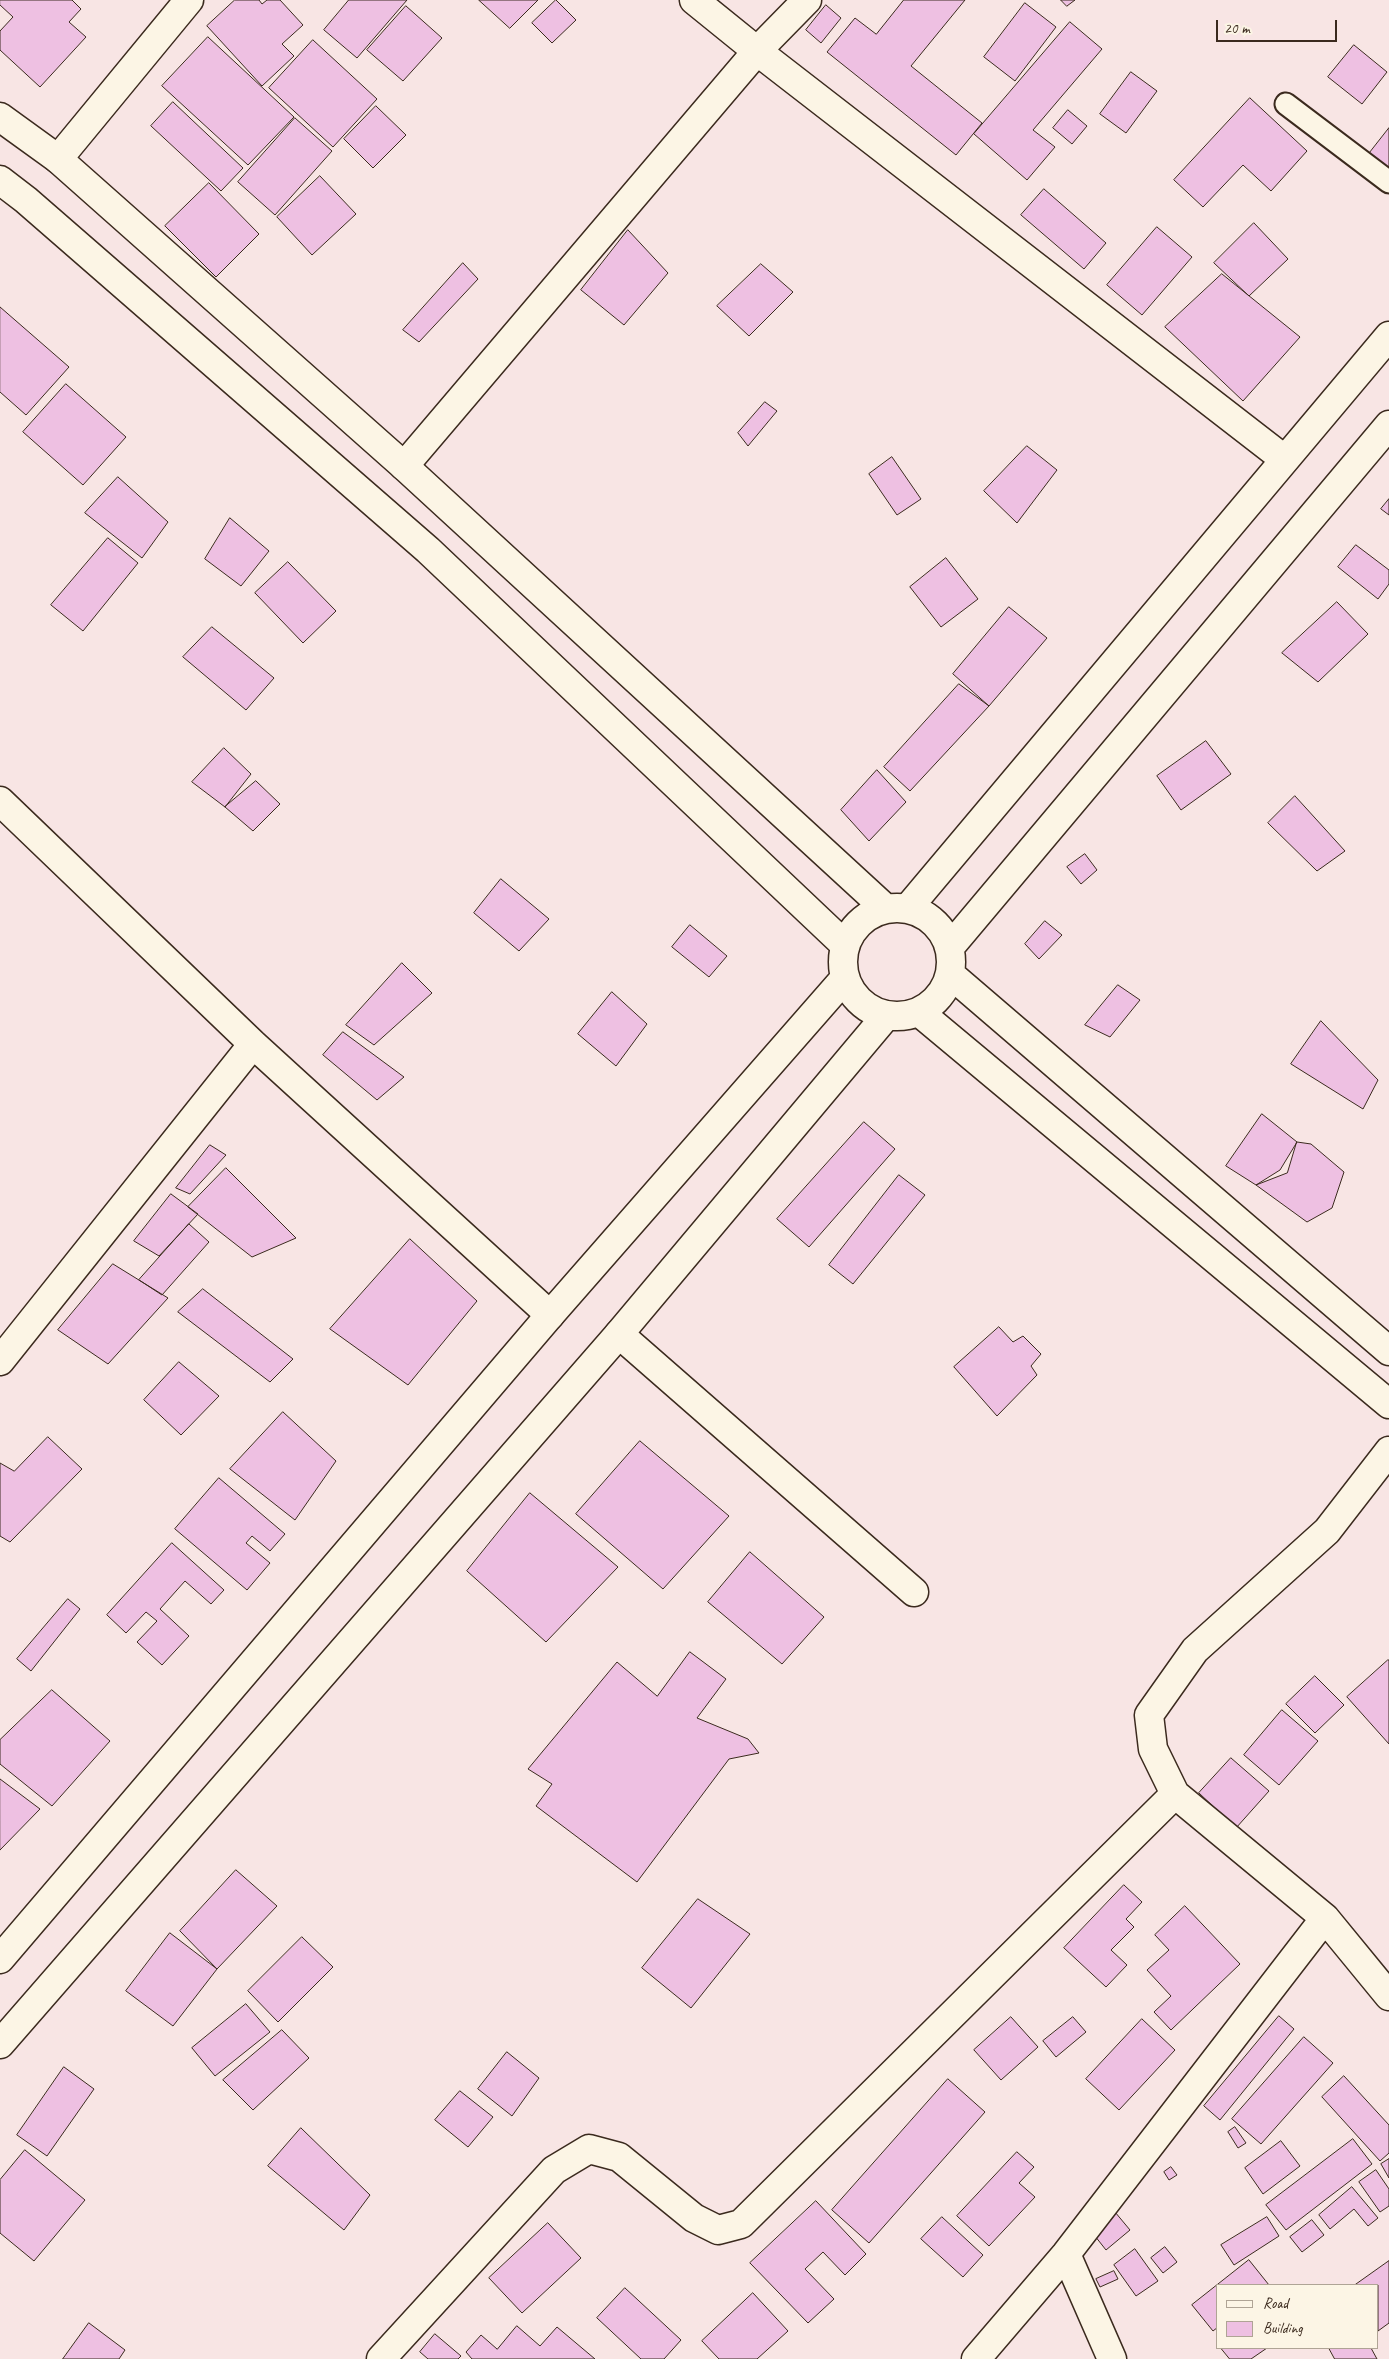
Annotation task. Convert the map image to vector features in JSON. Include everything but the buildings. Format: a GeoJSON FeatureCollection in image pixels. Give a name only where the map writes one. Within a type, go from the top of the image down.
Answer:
{"type":"FeatureCollection","features":[{"type":"Feature","properties":{"kind":"street"},"geometry":{"type":"LineString","coordinates":[[58,160],[189,0]]}},
{"type":"Feature","properties":{"kind":"street"},"geometry":{"type":"LineString","coordinates":[[694,0],[756,51],[1284,459]]}},
{"type":"Feature","properties":{"kind":"street"},"geometry":{"type":"LineString","coordinates":[[404,466],[756,51],[807,0]]}},
{"type":"Feature","properties":{"kind":"street"},"geometry":{"type":"LineString","coordinates":[[0,117],[58,160],[404,466],[897,908]]}},
{"type":"Feature","properties":{"kind":"street"},"geometry":{"type":"LineString","coordinates":[[0,180],[26,200],[428,550],[845,945]]}},
{"type":"Feature","properties":{"kind":"street"},"geometry":{"type":"LineString","coordinates":[[897,908],[1389,336]]}},
{"type":"Feature","properties":{"kind":"street"},"geometry":{"type":"LineString","coordinates":[[950,947],[1389,425]]}},
{"type":"Feature","properties":{"kind":"street"},"geometry":{"type":"LineString","coordinates":[[0,801],[253,1044],[550,1315]]}},
{"type":"Feature","properties":{"kind":"street"},"geometry":{"type":"LineString","coordinates":[[897,908],[927,915],[941,929],[950,947],[950,974],[939,997],[919,1012],[903,1016],[886,1016],[868,1008],[854,996],[844,978],[842,962],[845,945],[854,928],[868,916],[897,908]]}},
{"type":"Feature","properties":{"kind":"street"},"geometry":{"type":"LineString","coordinates":[[950,974],[1387,1345]]}},
{"type":"Feature","properties":{"kind":"street"},"geometry":{"type":"LineString","coordinates":[[0,1959],[550,1315],[844,978]]}},
{"type":"Feature","properties":{"kind":"street"},"geometry":{"type":"LineString","coordinates":[[919,1012],[1389,1404]]}},
{"type":"Feature","properties":{"kind":"street"},"geometry":{"type":"LineString","coordinates":[[0,2044],[619,1334],[886,1016]]}},
{"type":"Feature","properties":{"kind":"street"},"geometry":{"type":"LineString","coordinates":[[0,1361],[253,1044]]}},
{"type":"Feature","properties":{"kind":"street"},"geometry":{"type":"LineString","coordinates":[[619,1334],[914,1592]]}},
{"type":"Feature","properties":{"kind":"street"},"geometry":{"type":"LineString","coordinates":[[1389,1451],[1327,1531],[1195,1650],[1149,1715],[1153,1749],[1175,1794],[1324,1918],[1389,1996]]}},
{"type":"Feature","properties":{"kind":"street"},"geometry":{"type":"LineString","coordinates":[[381,2359],[554,2170],[589,2149],[620,2157],[694,2218],[718,2230],[741,2224],[1175,1794]]}},
{"type":"Feature","properties":{"kind":"street"},"geometry":{"type":"LineString","coordinates":[[976,2359],[1066,2254],[1324,1918]]}},
{"type":"Feature","properties":{"kind":"street"},"geometry":{"type":"LineString","coordinates":[[1066,2254],[1112,2359]]}},
{"type":"Feature","properties":{"kind":"lane"},"geometry":{"type":"LineString","coordinates":[[1286,104],[1389,182]]}}]}
